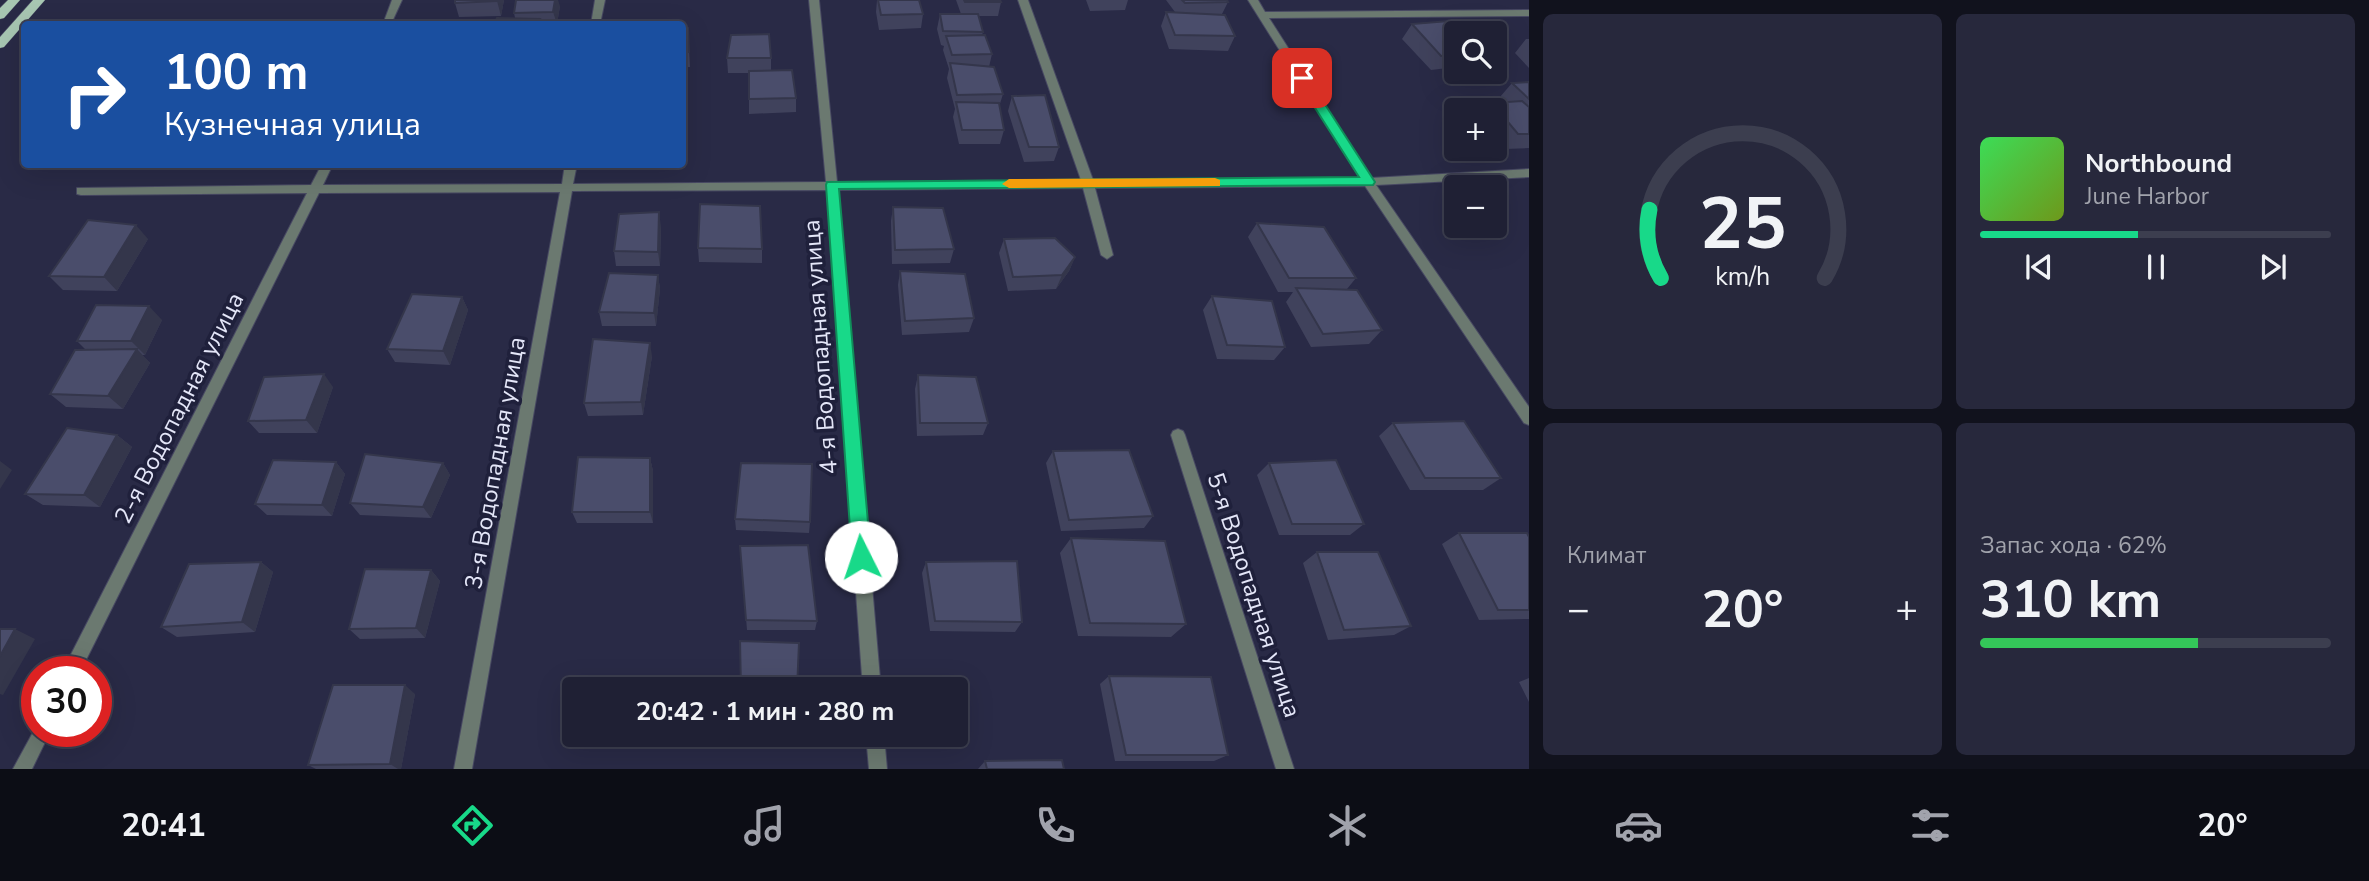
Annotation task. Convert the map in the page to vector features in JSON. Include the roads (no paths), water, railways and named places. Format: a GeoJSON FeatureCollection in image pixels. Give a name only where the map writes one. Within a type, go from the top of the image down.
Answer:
{"type":"FeatureCollection","features":[{"type":"Feature","properties":{"kind":"main road"},"geometry":{"type":"LineString","coordinates":[[0,15],[13,0]]}},
{"type":"Feature","properties":{"kind":"main road"},"geometry":{"type":"LineString","coordinates":[[0,44],[39,0]]}},
{"type":"Feature","properties":{"kind":"street"},"geometry":{"type":"LineString","coordinates":[[388,21],[397,0]]}},
{"type":"Feature","properties":{"kind":"street"},"geometry":{"type":"LineString","coordinates":[[596,21],[600,0]]}},
{"type":"Feature","properties":{"kind":"street","name":"4-я Водопадная улица"},"geometry":{"type":"LineString","coordinates":[[814,0],[832,185],[871,677]]}},
{"type":"Feature","properties":{"kind":"street"},"geometry":{"type":"LineString","coordinates":[[1023,0],[1088,183],[1107,255]]}},
{"type":"Feature","properties":{"kind":"street"},"geometry":{"type":"LineString","coordinates":[[1253,0],[1368,182],[1529,419]]}},
{"type":"Feature","properties":{"kind":"street"},"geometry":{"type":"LineString","coordinates":[[1262,15],[1529,13]]}},
{"type":"Feature","properties":{"kind":"street","name":"2-я Водопадная улица"},"geometry":{"type":"LineString","coordinates":[[79,656],[326,168]]}},
{"type":"Feature","properties":{"kind":"street","name":"3-я Водопадная улица"},"geometry":{"type":"LineString","coordinates":[[463,769],[570,168]]}},
{"type":"Feature","properties":{"kind":"street"},"geometry":{"type":"LineString","coordinates":[[81,191],[1368,182],[1529,173]]}},
{"type":"Feature","properties":{"kind":"street","name":"5-я Водопадная улица"},"geometry":{"type":"LineString","coordinates":[[1178,435],[1285,769]]}},
{"type":"Feature","properties":{"kind":"street"},"geometry":{"type":"LineString","coordinates":[[22,769],[33,747]]}},
{"type":"Feature","properties":{"kind":"street"},"geometry":{"type":"LineString","coordinates":[[877,747],[878,769]]}}]}
